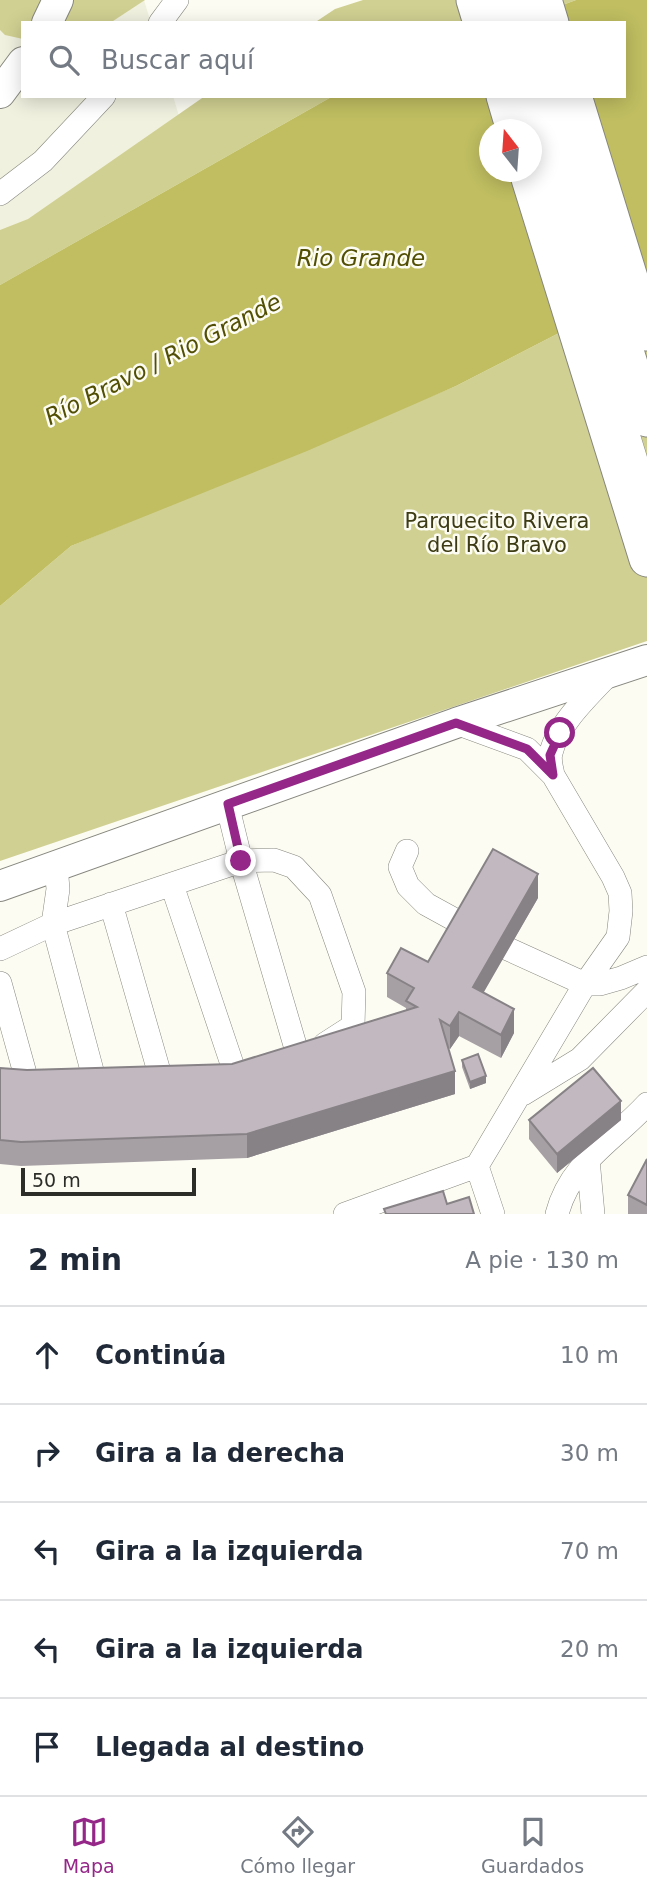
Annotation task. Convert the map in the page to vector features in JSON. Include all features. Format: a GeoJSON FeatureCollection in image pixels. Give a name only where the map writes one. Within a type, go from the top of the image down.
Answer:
{"type":"FeatureCollection","features":[{"type":"Feature","properties":{"kind":"highway"},"geometry":{"type":"LineString","coordinates":[[474,0],[480,21]]}},
{"type":"Feature","properties":{"kind":"highway"},"geometry":{"type":"LineString","coordinates":[[517,0],[523,21]]}},
{"type":"Feature","properties":{"kind":"highway"},"geometry":{"type":"LineString","coordinates":[[544,0],[550,21]]}},
{"type":"Feature","properties":{"kind":"highway"},"geometry":{"type":"LineString","coordinates":[[504,98],[510,119]]}},
{"type":"Feature","properties":{"kind":"highway"},"geometry":{"type":"LineString","coordinates":[[548,98],[647,419]]}},
{"type":"Feature","properties":{"kind":"highway"},"geometry":{"type":"LineString","coordinates":[[575,98],[647,333]]}},
{"type":"Feature","properties":{"kind":"highway"},"geometry":{"type":"LineString","coordinates":[[530,182],[647,559]]}},
{"type":"Feature","properties":{"kind":"main road"},"geometry":{"type":"LineString","coordinates":[[48,21],[58,0]]}},
{"type":"Feature","properties":{"kind":"main road"},"geometry":{"type":"LineString","coordinates":[[0,93],[21,65]]}},
{"type":"Feature","properties":{"kind":"main road"},"geometry":{"type":"LineString","coordinates":[[0,886],[456,723],[647,660]]}},
{"type":"Feature","properties":{"kind":"street"},"geometry":{"type":"LineString","coordinates":[[161,21],[177,0]]}},
{"type":"Feature","properties":{"kind":"street"},"geometry":{"type":"LineString","coordinates":[[494,0],[500,21]]}},
{"type":"Feature","properties":{"kind":"street"},"geometry":{"type":"LineString","coordinates":[[0,194],[43,161],[102,98]]}},
{"type":"Feature","properties":{"kind":"street"},"geometry":{"type":"LineString","coordinates":[[525,98],[647,496]]}},
{"type":"Feature","properties":{"kind":"street"},"geometry":{"type":"LineString","coordinates":[[553,775],[550,755],[560,733],[582,702],[613,670]]}},
{"type":"Feature","properties":{"kind":"street"},"geometry":{"type":"LineString","coordinates":[[345,1214],[477,1166],[585,984],[618,937],[620,893],[553,775],[527,749],[456,723]]}},
{"type":"Feature","properties":{"kind":"street"},"geometry":{"type":"LineString","coordinates":[[228,804],[241,861],[297,1052]]}},
{"type":"Feature","properties":{"kind":"street"},"geometry":{"type":"LineString","coordinates":[[407,851],[400,867],[408,886],[426,904],[508,949],[585,984],[600,984],[647,967]]}},
{"type":"Feature","properties":{"kind":"street"},"geometry":{"type":"LineString","coordinates":[[0,948],[53,924],[241,861],[274,860],[294,867],[320,895],[354,992],[353,1026],[328,1043],[254,1063],[207,1072]]}},
{"type":"Feature","properties":{"kind":"street"},"geometry":{"type":"LineString","coordinates":[[56,866],[58,889],[53,924],[94,1078]]}},
{"type":"Feature","properties":{"kind":"street"},"geometry":{"type":"LineString","coordinates":[[172,885],[254,1063]]}},
{"type":"Feature","properties":{"kind":"street"},"geometry":{"type":"LineString","coordinates":[[111,904],[160,1075]]}},
{"type":"Feature","properties":{"kind":"street"},"geometry":{"type":"LineString","coordinates":[[0,983],[26,1077]]}},
{"type":"Feature","properties":{"kind":"street"},"geometry":{"type":"LineString","coordinates":[[520,1095],[580,1059],[647,991]]}},
{"type":"Feature","properties":{"kind":"street"},"geometry":{"type":"LineString","coordinates":[[0,1076],[94,1078],[183,1074]]}},
{"type":"Feature","properties":{"kind":"street"},"geometry":{"type":"LineString","coordinates":[[557,1214],[561,1197],[572,1178],[647,1104]]}},
{"type":"Feature","properties":{"kind":"street"},"geometry":{"type":"LineString","coordinates":[[588,1160],[593,1214]]}},
{"type":"Feature","properties":{"kind":"street"},"geometry":{"type":"LineString","coordinates":[[477,1166],[492,1214]]}},
{"type":"Feature","properties":{"kind":"shaded area"},"geometry":{"type":"Polygon","coordinates":[[[0,0],[144,0],[150,21],[21,21],[21,98],[174,98],[196,172],[0,285],[0,0]]]}},
{"type":"Feature","properties":{"kind":"green space"},"geometry":{"type":"Polygon","coordinates":[[[0,0],[145,0],[113,21],[21,21],[21,39],[5,35],[0,30],[0,0]]]}},
{"type":"Feature","properties":{"kind":"green space"},"geometry":{"type":"Polygon","coordinates":[[[363,0],[576,0],[519,21],[317,21],[335,9],[363,0]]]}},
{"type":"Feature","properties":{"kind":"green space"},"geometry":{"type":"Polygon","coordinates":[[[202,98],[329,98],[0,285],[0,230],[28,219],[202,98]]]}},
{"type":"Feature","properties":{"kind":"green space","name":"Parquecito Rivera del Río Bravo"},"geometry":{"type":"Polygon","coordinates":[[[647,298],[647,641],[0,861],[0,606],[71,546],[456,386],[592,316],[647,298]]]}},
{"type":"Feature","properties":{"kind":"water","name":"Rio Grande"},"geometry":{"type":"Polygon","coordinates":[[[576,0],[647,0],[647,298],[592,316],[456,386],[307,451],[71,546],[0,606],[0,285],[329,98],[626,98],[626,21],[519,21],[576,0]]]}},
{"type":"Feature","properties":{"kind":"building"},"geometry":{"type":"Polygon","coordinates":[[[493,849],[538,874],[473,987],[514,1009],[501,1035],[459,1012],[450,1026],[440,1020],[455,1071],[247,1134],[21,1142],[0,1140],[0,1068],[27,1070],[232,1064],[417,1007],[406,1001],[414,988],[387,973],[401,948],[428,962],[493,849]]]}},
{"type":"Feature","properties":{"kind":"building"},"geometry":{"type":"Polygon","coordinates":[[[478,1054],[486,1076],[470,1082],[462,1060],[478,1054]]]}},
{"type":"Feature","properties":{"kind":"building"},"geometry":{"type":"Polygon","coordinates":[[[593,1068],[621,1101],[557,1154],[529,1120],[593,1068]]]}},
{"type":"Feature","properties":{"kind":"building"},"geometry":{"type":"Polygon","coordinates":[[[647,1159],[647,1205],[628,1195],[647,1159]]]}},
{"type":"Feature","properties":{"kind":"building"},"geometry":{"type":"Polygon","coordinates":[[[443,1191],[447,1204],[469,1197],[474,1214],[386,1214],[384,1209],[443,1191]]]}},
{"type":"Feature","properties":{"kind":"route"},"geometry":{"type":"LineString","coordinates":[[241,861],[228,804],[456,723],[527,749],[553,775],[550,755],[560,733]]}},
{"type":"Feature","properties":{"kind":"water label","name":"Río Bravo / Rio Grande"},"geometry":{"type":"Point","coordinates":[163,359]}}]}
